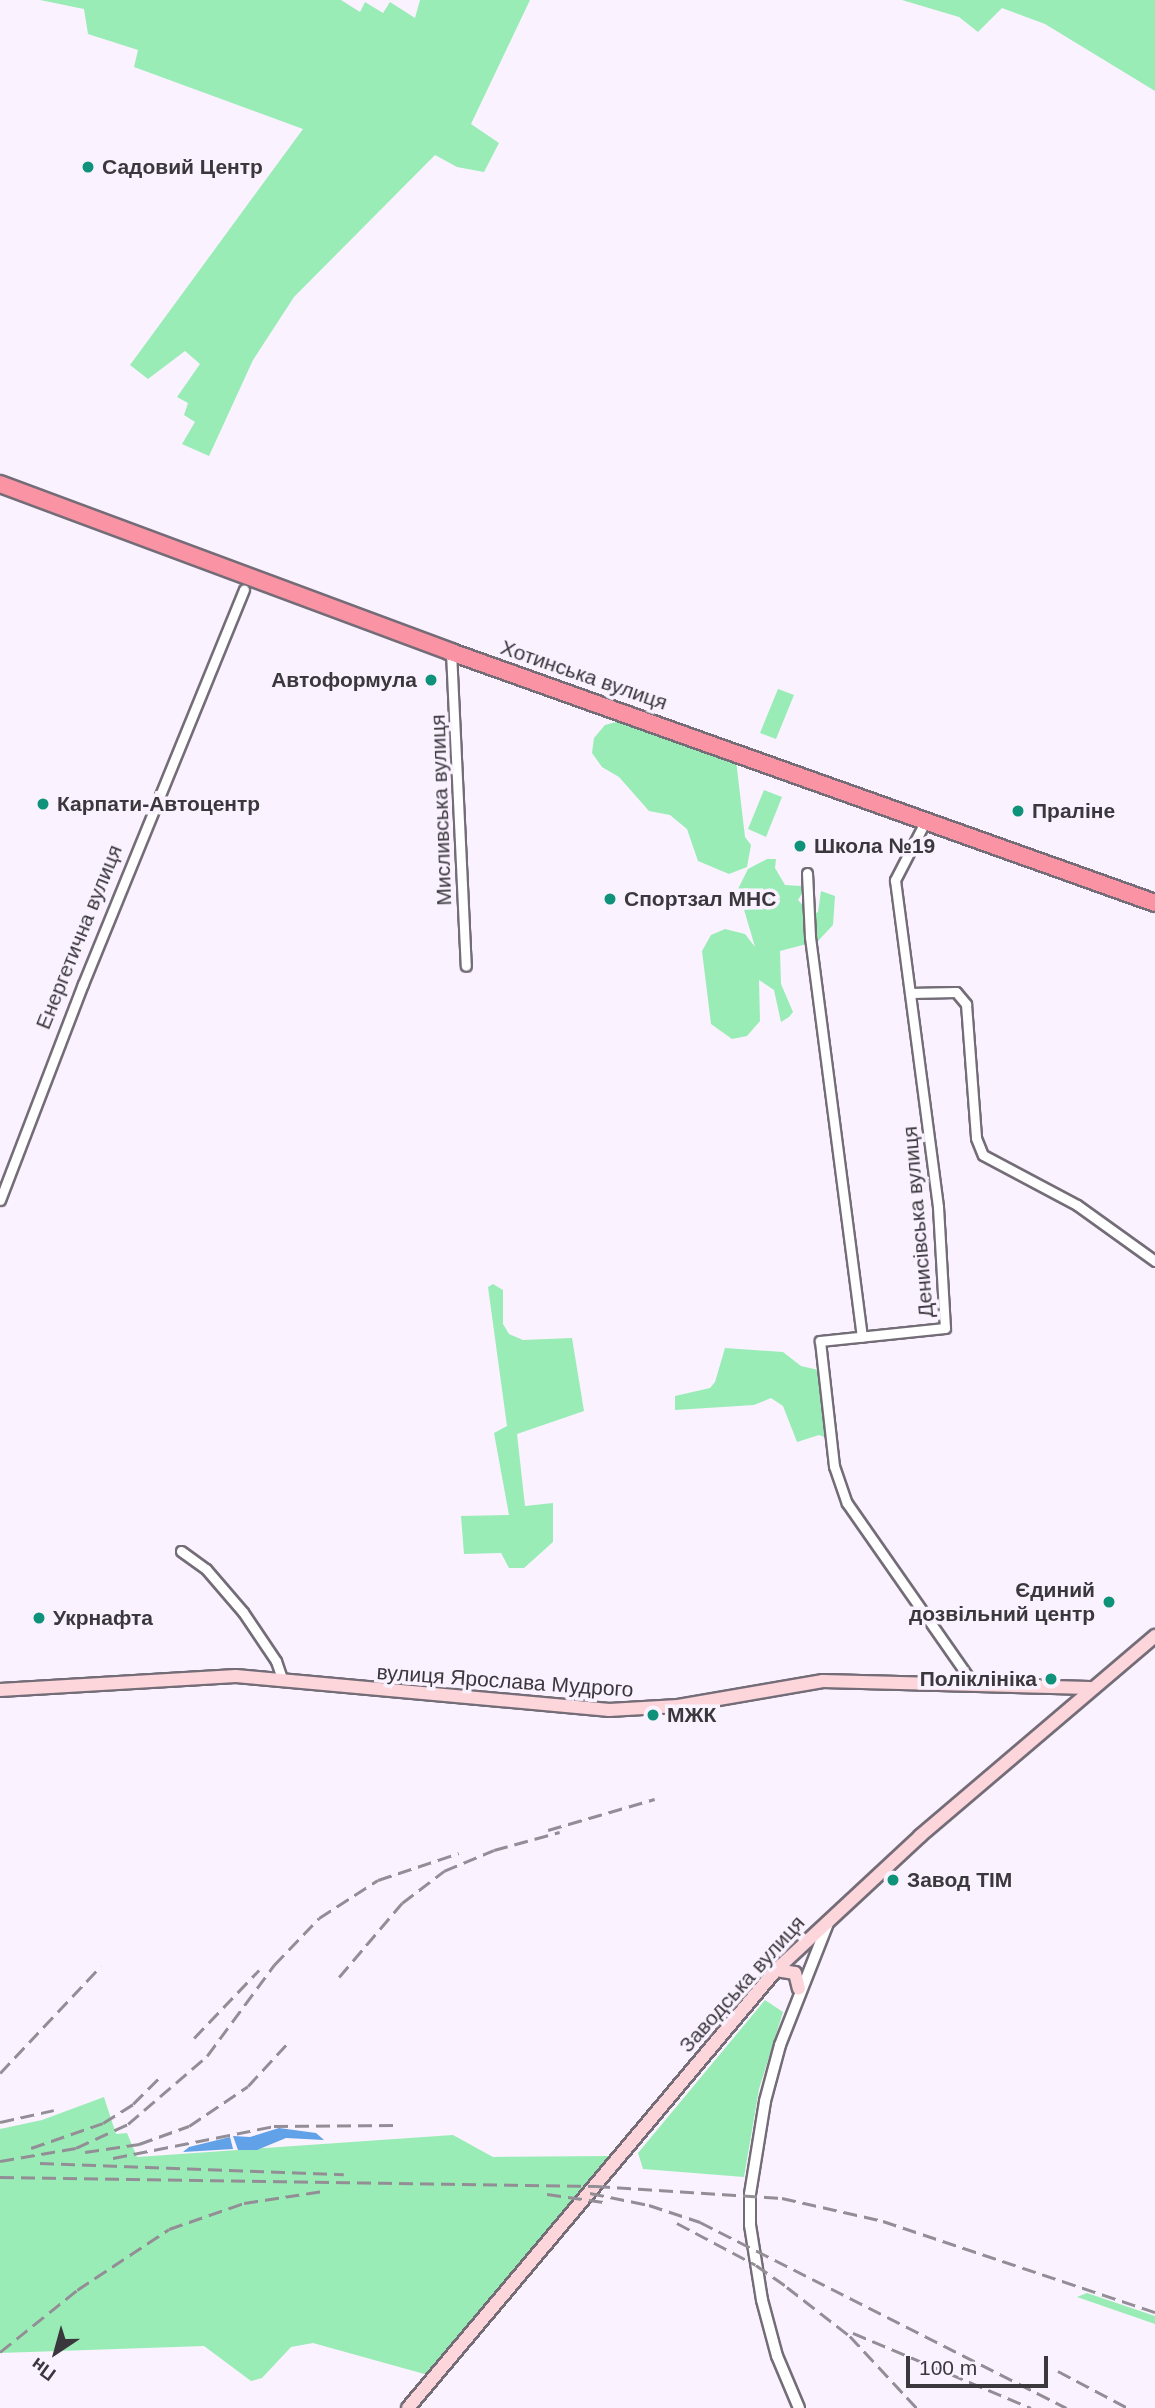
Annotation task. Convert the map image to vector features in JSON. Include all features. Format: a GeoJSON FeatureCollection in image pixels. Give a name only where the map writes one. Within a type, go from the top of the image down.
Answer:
{"type":"FeatureCollection","features":[{"type":"Feature","properties":{"kind":"highway","name":"Хотинська вулиця"},"geometry":{"type":"LineString","coordinates":[[0,484],[247,582],[1155,903]]}},
{"type":"Feature","properties":{"kind":"main road","name":"Заводська вулиця"},"geometry":{"type":"LineString","coordinates":[[408,2408],[776,1970],[831,1917],[1090,1688],[1155,1636]]}},
{"type":"Feature","properties":{"kind":"main road","name":"вулиця Ярослава Мудрого"},"geometry":{"type":"LineString","coordinates":[[0,1690],[236,1676],[609,1710],[678,1706],[823,1681],[1090,1688]]}},
{"type":"Feature","properties":{"kind":"main road"},"geometry":{"type":"LineString","coordinates":[[776,1970],[795,1973],[799,1989]]}},
{"type":"Feature","properties":{"kind":"street","name":"Енергетична вулиця"},"geometry":{"type":"LineString","coordinates":[[0,1200],[87,973],[247,582]]}},
{"type":"Feature","properties":{"kind":"street","name":"Мисливська вулиця"},"geometry":{"type":"LineString","coordinates":[[451,652],[466,966]]}},
{"type":"Feature","properties":{"kind":"street","name":"Денисівська вулиця"},"geometry":{"type":"LineString","coordinates":[[926,820],[895,880],[938,1207],[945,1328],[820,1341],[834,1466],[847,1503],[974,1685]]}},
{"type":"Feature","properties":{"kind":"street"},"geometry":{"type":"LineString","coordinates":[[807,873],[810,937],[862,1337]]}},
{"type":"Feature","properties":{"kind":"street"},"geometry":{"type":"LineString","coordinates":[[910,993],[956,992],[966,1004],[976,1138],[983,1155],[1077,1205],[1155,1261]]}},
{"type":"Feature","properties":{"kind":"street"},"geometry":{"type":"LineString","coordinates":[[181,1551],[206,1569],[248,1618],[276,1661],[283,1681]]}},
{"type":"Feature","properties":{"kind":"street"},"geometry":{"type":"LineString","coordinates":[[799,2408],[776,2356],[750,2225],[750,2194],[765,2101],[799,1989],[831,1917]]}},
{"type":"Feature","properties":{"kind":"green space"},"geometry":{"type":"Polygon","coordinates":[[[40,0],[341,0],[360,12],[365,2],[383,13],[390,2],[415,18],[420,0],[530,0],[471,124],[499,143],[484,172],[457,167],[435,155],[294,297],[253,360],[209,456],[182,444],[195,422],[184,415],[188,403],[177,397],[200,364],[185,351],[148,379],[130,365],[303,129],[134,67],[138,50],[88,34],[84,9],[40,0]]]}},
{"type":"Feature","properties":{"kind":"green space"},"geometry":{"type":"Polygon","coordinates":[[[902,0],[1155,0],[1155,91],[1045,24],[1002,8],[978,32],[959,17],[902,0]]]}},
{"type":"Feature","properties":{"kind":"green space"},"geometry":{"type":"Polygon","coordinates":[[[778,689],[794,695],[776,739],[760,733],[778,689]]]}},
{"type":"Feature","properties":{"kind":"green space"},"geometry":{"type":"Polygon","coordinates":[[[620,721],[736,760],[745,837],[751,845],[747,867],[729,874],[698,861],[687,829],[670,815],[649,811],[619,777],[602,767],[592,753],[594,738],[605,725],[620,721]]]}},
{"type":"Feature","properties":{"kind":"green space"},"geometry":{"type":"Polygon","coordinates":[[[764,790],[782,797],[766,837],[748,829],[764,790]]]}},
{"type":"Feature","properties":{"kind":"green space"},"geometry":{"type":"Polygon","coordinates":[[[767,859],[776,859],[775,868],[785,885],[801,886],[803,892],[798,900],[812,915],[818,912],[821,891],[835,896],[833,925],[818,941],[780,951],[781,984],[793,1012],[789,1017],[781,1022],[774,990],[759,980],[760,1021],[747,1036],[732,1039],[711,1024],[702,951],[711,935],[725,929],[745,934],[755,947],[738,889],[748,869],[767,859]]]}},
{"type":"Feature","properties":{"kind":"green space"},"geometry":{"type":"Polygon","coordinates":[[[493,1284],[503,1290],[503,1324],[509,1334],[523,1340],[572,1338],[584,1411],[517,1434],[525,1506],[553,1503],[553,1542],[524,1568],[509,1568],[501,1553],[464,1554],[461,1516],[509,1515],[494,1433],[507,1426],[488,1287],[493,1284]]]}},
{"type":"Feature","properties":{"kind":"green space"},"geometry":{"type":"Polygon","coordinates":[[[725,1348],[783,1352],[801,1366],[823,1371],[830,1439],[819,1435],[797,1442],[783,1406],[771,1398],[754,1405],[675,1410],[675,1396],[710,1388],[715,1382],[725,1348]]]}},
{"type":"Feature","properties":{"kind":"green space"},"geometry":{"type":"Polygon","coordinates":[[[765,2000],[783,2012],[759,2089],[744,2177],[643,2169],[638,2153],[765,2000]]]}},
{"type":"Feature","properties":{"kind":"green space"},"geometry":{"type":"Polygon","coordinates":[[[104,2097],[116,2134],[127,2133],[137,2157],[453,2135],[493,2157],[610,2156],[428,2375],[313,2343],[291,2347],[262,2378],[251,2381],[204,2346],[0,2353],[0,2129],[42,2120],[104,2097]]]}},
{"type":"Feature","properties":{"kind":"green space"},"geometry":{"type":"Polygon","coordinates":[[[1087,2293],[1155,2316],[1155,2324],[1077,2297],[1087,2293]]]}},
{"type":"Feature","properties":{"kind":"water"},"geometry":{"type":"Polygon","coordinates":[[[279,2128],[316,2133],[324,2140],[286,2138],[257,2150],[238,2150],[233,2136],[250,2137],[279,2128]]]}},
{"type":"Feature","properties":{"kind":"water"},"geometry":{"type":"Polygon","coordinates":[[[230,2137],[233,2149],[183,2152],[189,2147],[230,2137]]]}},
{"type":"Feature","properties":{"kind":"railway"},"geometry":{"type":"LineString","coordinates":[[548,1830],[655,1799]]}},
{"type":"Feature","properties":{"kind":"railway"},"geometry":{"type":"LineString","coordinates":[[339,1977],[402,1903],[444,1871],[494,1850],[560,1832]]}},
{"type":"Feature","properties":{"kind":"railway"},"geometry":{"type":"LineString","coordinates":[[0,2161],[76,2148],[128,2124],[207,2056],[274,1965],[319,1918],[378,1880],[459,1853]]}},
{"type":"Feature","properties":{"kind":"railway"},"geometry":{"type":"LineString","coordinates":[[0,2073],[101,1966]]}},
{"type":"Feature","properties":{"kind":"railway"},"geometry":{"type":"LineString","coordinates":[[194,2038],[259,1970]]}},
{"type":"Feature","properties":{"kind":"railway"},"geometry":{"type":"LineString","coordinates":[[85,2152],[139,2144],[189,2126],[248,2086],[286,2045]]}},
{"type":"Feature","properties":{"kind":"railway"},"geometry":{"type":"LineString","coordinates":[[31,2148],[103,2123],[133,2104],[160,2077]]}},
{"type":"Feature","properties":{"kind":"railway"},"geometry":{"type":"LineString","coordinates":[[0,2122],[54,2110]]}},
{"type":"Feature","properties":{"kind":"railway"},"geometry":{"type":"LineString","coordinates":[[113,2158],[274,2126],[397,2125]]}},
{"type":"Feature","properties":{"kind":"railway"},"geometry":{"type":"LineString","coordinates":[[40,2163],[344,2174]]}},
{"type":"Feature","properties":{"kind":"railway"},"geometry":{"type":"LineString","coordinates":[[0,2177],[596,2186],[782,2198],[883,2221],[1155,2312]]}},
{"type":"Feature","properties":{"kind":"railway"},"geometry":{"type":"LineString","coordinates":[[0,2352],[77,2290],[169,2229],[244,2203],[323,2191]]}},
{"type":"Feature","properties":{"kind":"railway"},"geometry":{"type":"LineString","coordinates":[[590,2193],[649,2205],[700,2222],[1067,2408]]}},
{"type":"Feature","properties":{"kind":"railway"},"geometry":{"type":"LineString","coordinates":[[547,2194],[603,2202]]}},
{"type":"Feature","properties":{"kind":"railway"},"geometry":{"type":"LineString","coordinates":[[677,2223],[756,2265],[787,2287],[850,2336],[917,2408]]}},
{"type":"Feature","properties":{"kind":"railway"},"geometry":{"type":"LineString","coordinates":[[853,2333],[1031,2408]]}},
{"type":"Feature","properties":{"kind":"railway"},"geometry":{"type":"LineString","coordinates":[[1058,2371],[1128,2408]]}},
{"type":"Feature","properties":{"kind":"place","name":"Садовий Центр"},"geometry":{"type":"Point","coordinates":[88,167]}},
{"type":"Feature","properties":{"kind":"place","name":"Автоформула"},"geometry":{"type":"Point","coordinates":[431,680]}},
{"type":"Feature","properties":{"kind":"place","name":"Карпати-Автоцентр"},"geometry":{"type":"Point","coordinates":[43,804]}},
{"type":"Feature","properties":{"kind":"place","name":"Праліне"},"geometry":{"type":"Point","coordinates":[1018,811]}},
{"type":"Feature","properties":{"kind":"place","name":"Школа №19"},"geometry":{"type":"Point","coordinates":[800,846]}},
{"type":"Feature","properties":{"kind":"place","name":"Спортзал МНС"},"geometry":{"type":"Point","coordinates":[610,899]}},
{"type":"Feature","properties":{"kind":"place","name":"Єдиний дозвільний центр"},"geometry":{"type":"Point","coordinates":[1109,1602]}},
{"type":"Feature","properties":{"kind":"place","name":"Укрнафта"},"geometry":{"type":"Point","coordinates":[39,1618]}},
{"type":"Feature","properties":{"kind":"place","name":"Поліклініка"},"geometry":{"type":"Point","coordinates":[1051,1679]}},
{"type":"Feature","properties":{"kind":"place","name":"МЖК"},"geometry":{"type":"Point","coordinates":[653,1715]}},
{"type":"Feature","properties":{"kind":"place","name":"Завод ТІМ"},"geometry":{"type":"Point","coordinates":[893,1880]}}]}
